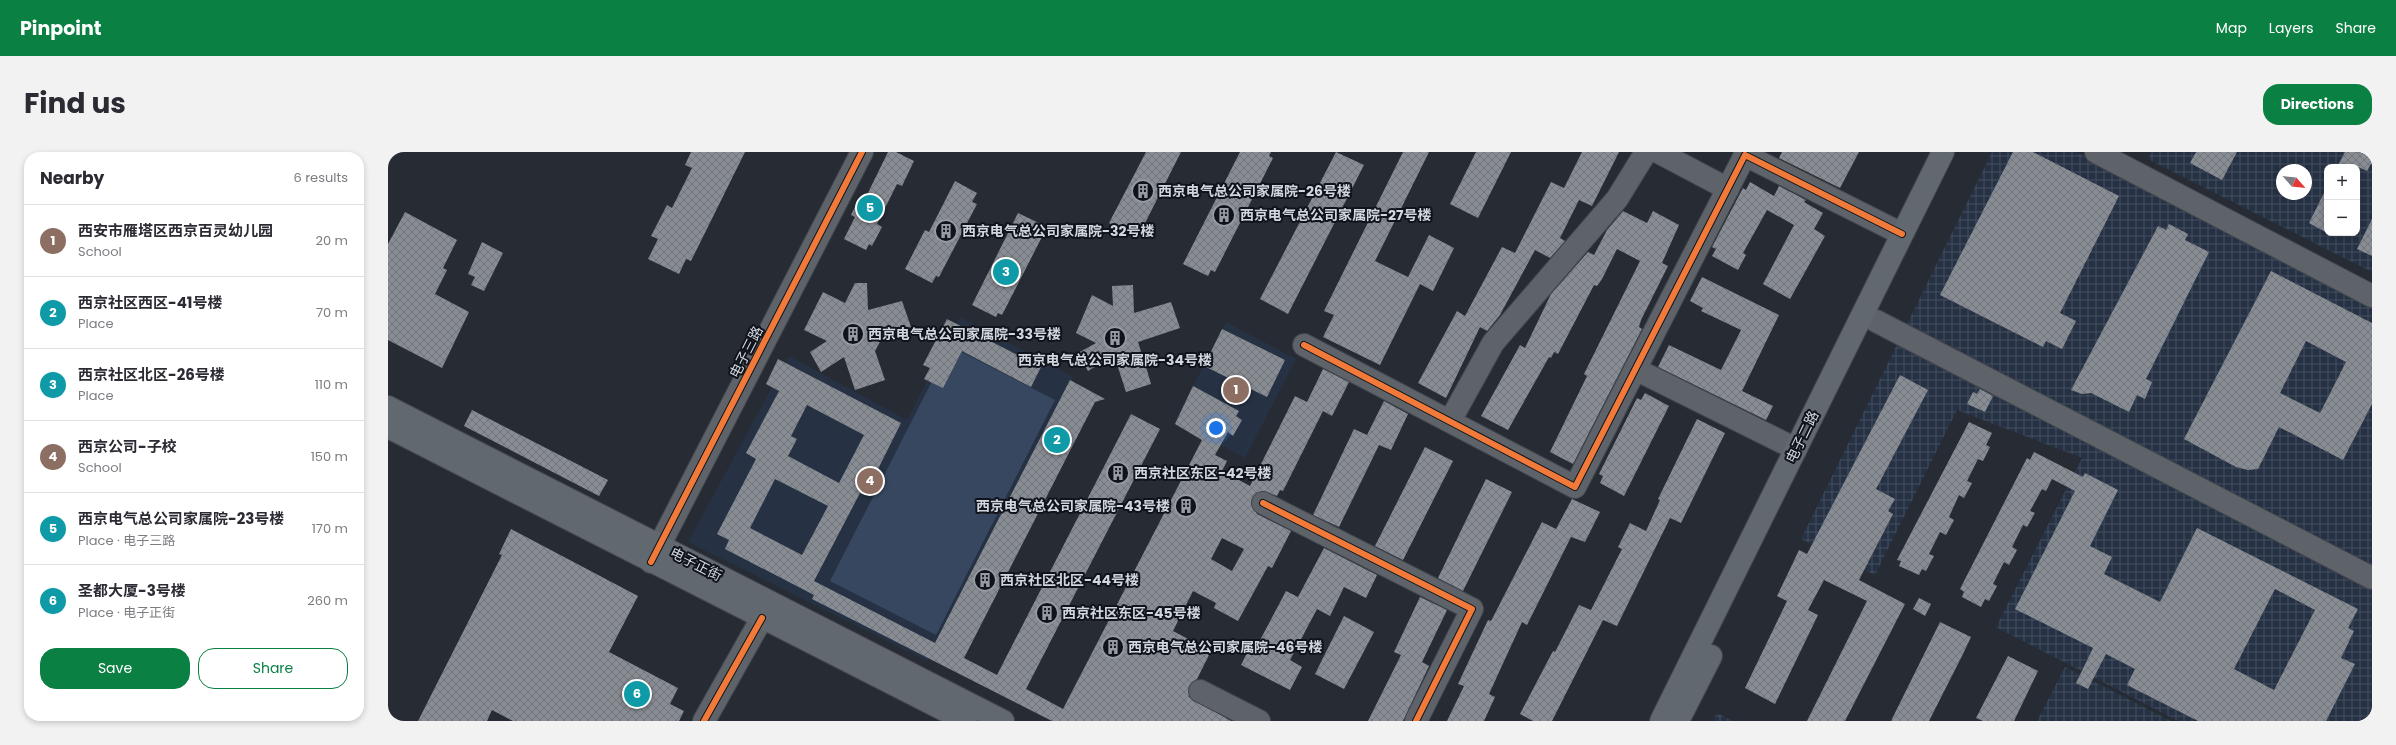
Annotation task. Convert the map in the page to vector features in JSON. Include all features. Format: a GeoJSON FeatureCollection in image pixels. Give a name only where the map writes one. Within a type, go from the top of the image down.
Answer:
{"type":"FeatureCollection","features":[{"type":"Feature","properties":{"kind":"main road","name":"电子二路"},"geometry":{"type":"LineString","coordinates":[[1661,721],[1943,152]]}},
{"type":"Feature","properties":{"kind":"main road","name":"电子二路"},"geometry":{"type":"LineString","coordinates":[[1678,721],[1959,152]]}},
{"type":"Feature","properties":{"kind":"main road","name":"电子正街"},"geometry":{"type":"LineString","coordinates":[[388,407],[656,554],[762,618],[966,721]]}},
{"type":"Feature","properties":{"kind":"main road","name":"电子正街"},"geometry":{"type":"LineString","coordinates":[[388,427],[1003,721]]}},
{"type":"Feature","properties":{"kind":"street","name":"电子三路"},"geometry":{"type":"LineString","coordinates":[[656,554],[862,152]]}},
{"type":"Feature","properties":{"kind":"street"},"geometry":{"type":"LineString","coordinates":[[1450,421],[1492,343],[1617,199],[1646,152]]}},
{"type":"Feature","properties":{"kind":"street"},"geometry":{"type":"LineString","coordinates":[[1658,152],[1728,189]]}},
{"type":"Feature","properties":{"kind":"street"},"geometry":{"type":"LineString","coordinates":[[2096,152],[2372,296]]}},
{"type":"Feature","properties":{"kind":"street"},"geometry":{"type":"LineString","coordinates":[[1304,345],[1575,487],[1745,155],[1902,234]]}},
{"type":"Feature","properties":{"kind":"street"},"geometry":{"type":"LineString","coordinates":[[1876,321],[2372,578]]}},
{"type":"Feature","properties":{"kind":"street"},"geometry":{"type":"LineString","coordinates":[[1636,369],[1796,449]]}},
{"type":"Feature","properties":{"kind":"street"},"geometry":{"type":"LineString","coordinates":[[1263,503],[1472,609],[1416,721]]}},
{"type":"Feature","properties":{"kind":"street"},"geometry":{"type":"LineString","coordinates":[[704,721],[762,618]]}},
{"type":"Feature","properties":{"kind":"street"},"geometry":{"type":"LineString","coordinates":[[1200,691],[1259,721]]}},
{"type":"Feature","properties":{"kind":"shaded area"},"geometry":{"type":"Polygon","coordinates":[[[1992,152],[2076,152],[2372,302],[2372,721],[2178,721],[1996,627],[2082,458],[1957,410],[1875,575],[1801,539],[1992,152]]]}},
{"type":"Feature","properties":{"kind":"shaded area"},"geometry":{"type":"Polygon","coordinates":[[[2151,152],[2372,152],[2372,272],[2148,159],[2151,152]]]}},
{"type":"Feature","properties":{"kind":"shaded area"},"geometry":{"type":"Polygon","coordinates":[[[960,317],[1073,377],[927,661],[688,542],[789,356],[907,420],[960,317]]]}},
{"type":"Feature","properties":{"kind":"shaded area"},"geometry":{"type":"Polygon","coordinates":[[[1226,322],[1296,359],[1245,458],[1175,421],[1226,322]]]}},
{"type":"Feature","properties":{"kind":"shaded area"},"geometry":{"type":"Polygon","coordinates":[[[950,346],[1055,400],[936,635],[830,581],[950,346]]]}},
{"type":"Feature","properties":{"kind":"shaded area"},"geometry":{"type":"Polygon","coordinates":[[[2065,667],[2171,721],[2037,721],[2065,667]]]}},
{"type":"Feature","properties":{"kind":"shaded area"},"geometry":{"type":"Polygon","coordinates":[[[1717,713],[1733,721],[1713,721],[1717,713]]]}},
{"type":"Feature","properties":{"kind":"building"},"geometry":{"type":"Polygon","coordinates":[[[691,152],[745,152],[691,261],[686,259],[679,274],[648,259],[658,239],[651,236],[667,205],[672,208],[692,168],[685,165],[691,152]]]}},
{"type":"Feature","properties":{"kind":"building"},"geometry":{"type":"Polygon","coordinates":[[[888,152],[896,152],[914,161],[902,186],[897,184],[877,224],[882,227],[872,246],[869,244],[866,250],[844,239],[855,217],[851,215],[859,198],[864,201],[888,152]]]}},
{"type":"Feature","properties":{"kind":"building","name":"西京电气总公司家属院-26号楼"},"geometry":{"type":"Polygon","coordinates":[[[1146,152],[1181,152],[1140,233],[1136,231],[1133,236],[1109,223],[1146,152]]]}},
{"type":"Feature","properties":{"kind":"building","name":"西京电气总公司家属院-27号楼"},"geometry":{"type":"Polygon","coordinates":[[[1240,152],[1271,152],[1269,156],[1273,158],[1215,272],[1211,270],[1208,276],[1183,264],[1240,152]]]}},
{"type":"Feature","properties":{"kind":"building"},"geometry":{"type":"Polygon","coordinates":[[[1336,152],[1364,165],[1288,314],[1260,299],[1336,152]]]}},
{"type":"Feature","properties":{"kind":"building"},"geometry":{"type":"Polygon","coordinates":[[[1403,152],[1429,152],[1375,261],[1408,277],[1429,235],[1454,248],[1433,291],[1420,284],[1380,365],[1323,337],[1334,315],[1324,311],[1403,152]]]}},
{"type":"Feature","properties":{"kind":"building"},"geometry":{"type":"Polygon","coordinates":[[[1476,152],[1511,152],[1478,218],[1450,204],[1476,152]]]}},
{"type":"Feature","properties":{"kind":"building"},"geometry":{"type":"Polygon","coordinates":[[[1582,152],[1619,152],[1592,206],[1579,200],[1560,238],[1565,241],[1550,258],[1535,250],[1500,315],[1487,331],[1480,327],[1446,398],[1418,383],[1457,311],[1465,316],[1502,247],[1515,253],[1551,182],[1564,188],[1582,152]]]}},
{"type":"Feature","properties":{"kind":"building"},"geometry":{"type":"Polygon","coordinates":[[[1782,152],[1859,152],[1840,188],[1779,158],[1782,152]]]}},
{"type":"Feature","properties":{"kind":"building"},"geometry":{"type":"Polygon","coordinates":[[[2013,152],[2033,152],[2119,196],[2060,313],[2076,321],[2062,349],[2046,341],[2043,347],[1940,295],[2013,152]]]}},
{"type":"Feature","properties":{"kind":"building"},"geometry":{"type":"Polygon","coordinates":[[[2196,152],[2237,152],[2222,180],[2190,163],[2196,152]]]}},
{"type":"Feature","properties":{"kind":"building"},"geometry":{"type":"Polygon","coordinates":[[[2345,152],[2372,152],[2372,162],[2367,171],[2360,168],[2360,164],[2339,164],[2345,152]]]}},
{"type":"Feature","properties":{"kind":"building","name":"西京电气总公司家属院-32号楼"},"geometry":{"type":"Polygon","coordinates":[[[955,181],[977,193],[972,202],[977,204],[939,277],[936,276],[932,283],[905,269],[925,230],[929,232],[955,181]]]}},
{"type":"Feature","properties":{"kind":"building"},"geometry":{"type":"Polygon","coordinates":[[[1750,182],[1774,196],[1779,186],[1806,200],[1804,202],[1823,213],[1814,229],[1825,236],[1790,299],[1763,284],[1794,225],[1767,210],[1743,253],[1746,255],[1738,270],[1712,256],[1716,249],[1712,247],[1743,188],[1746,190],[1750,182]]]}},
{"type":"Feature","properties":{"kind":"building"},"geometry":{"type":"Polygon","coordinates":[[[2324,193],[2324,231],[2309,223],[2324,193]]]}},
{"type":"Feature","properties":{"kind":"building"},"geometry":{"type":"Polygon","coordinates":[[[1623,211],[1647,223],[1653,211],[1679,225],[1662,263],[1668,266],[1641,320],[1639,327],[1642,329],[1573,464],[1550,452],[1587,376],[1584,374],[1640,261],[1617,249],[1602,279],[1597,286],[1594,285],[1558,354],[1554,352],[1551,358],[1549,357],[1508,430],[1481,416],[1520,345],[1525,348],[1551,294],[1588,252],[1594,255],[1607,230],[1623,211]]]}},
{"type":"Feature","properties":{"kind":"building"},"geometry":{"type":"Polygon","coordinates":[[[405,212],[457,240],[443,268],[447,270],[435,294],[469,312],[442,368],[388,340],[388,244],[405,212]]]}},
{"type":"Feature","properties":{"kind":"building"},"geometry":{"type":"Polygon","coordinates":[[[1018,213],[1043,225],[1041,229],[1045,231],[1002,315],[998,313],[996,317],[972,305],[1018,213]]]}},
{"type":"Feature","properties":{"kind":"building"},"geometry":{"type":"Polygon","coordinates":[[[2372,219],[2372,256],[2357,249],[2372,219]]]}},
{"type":"Feature","properties":{"kind":"building"},"geometry":{"type":"Polygon","coordinates":[[[2169,224],[2188,234],[2185,240],[2209,252],[2146,379],[2152,382],[2145,399],[2137,395],[2129,412],[2091,393],[2082,394],[2071,390],[2158,226],[2166,230],[2169,224]]]}},
{"type":"Feature","properties":{"kind":"building"},"geometry":{"type":"Polygon","coordinates":[[[482,242],[503,253],[484,291],[471,285],[475,277],[468,274],[482,242]]]}},
{"type":"Feature","properties":{"kind":"building"},"geometry":{"type":"Polygon","coordinates":[[[2271,271],[2372,323],[2372,404],[2343,460],[2279,427],[2258,469],[2248,470],[2236,467],[2184,439],[2271,271]],[[2306,341],[2280,393],[2320,413],[2346,362],[2306,341]]]}},
{"type":"Feature","properties":{"kind":"building"},"geometry":{"type":"Polygon","coordinates":[[[1702,277],[1779,315],[1742,391],[1773,406],[1766,420],[1658,367],[1669,345],[1721,370],[1741,330],[1701,311],[1703,308],[1690,301],[1702,277]]]}},
{"type":"Feature","properties":{"kind":"building","name":"西京电气总公司家属院-33号楼"},"geometry":{"type":"Polygon","coordinates":[[[855,283],[867,283],[868,310],[902,301],[911,327],[882,338],[875,351],[885,380],[855,390],[844,357],[821,372],[810,352],[827,341],[804,330],[823,292],[845,303],[855,283]]]}},
{"type":"Feature","properties":{"kind":"building","name":"西京电气总公司家属院-34号楼"},"geometry":{"type":"Polygon","coordinates":[[[1133,285],[1134,313],[1171,302],[1180,328],[1138,342],[1142,355],[1141,358],[1144,360],[1151,384],[1126,392],[1114,355],[1088,371],[1078,353],[1096,343],[1076,333],[1092,295],[1113,306],[1112,286],[1133,285]]]}},
{"type":"Feature","properties":{"kind":"building"},"geometry":{"type":"Polygon","coordinates":[[[947,319],[1041,367],[1031,387],[962,351],[943,388],[924,379],[930,368],[923,365],[947,319]]]}},
{"type":"Feature","properties":{"kind":"building"},"geometry":{"type":"Polygon","coordinates":[[[1222,329],[1285,360],[1267,397],[1204,366],[1222,329]]]}},
{"type":"Feature","properties":{"kind":"building"},"geometry":{"type":"Polygon","coordinates":[[[778,359],[901,423],[865,495],[860,493],[814,581],[935,643],[1070,380],[1105,399],[1095,402],[964,658],[997,675],[1131,414],[1160,429],[1026,689],[1063,709],[1202,440],[1175,424],[1193,386],[1239,411],[1236,416],[1242,420],[1233,436],[1228,432],[1215,455],[1227,461],[1222,471],[1250,486],[1295,396],[1307,402],[1323,369],[1349,382],[1332,416],[1323,411],[1283,491],[1280,490],[1277,496],[1262,491],[1252,498],[1251,504],[1257,514],[1291,531],[1272,568],[1268,566],[1238,621],[1214,608],[1216,603],[1193,591],[1173,631],[1211,651],[1197,679],[1189,686],[1189,697],[1231,721],[1052,721],[812,599],[814,595],[725,549],[729,540],[717,534],[756,459],[746,453],[779,391],[766,384],[778,359]],[[807,405],[791,436],[797,439],[788,456],[839,483],[864,435],[807,405]],[[775,479],[750,528],[802,555],[828,506],[775,479]],[[1222,538],[1211,559],[1232,571],[1244,549],[1222,538]]]}},
{"type":"Feature","properties":{"kind":"building"},"geometry":{"type":"Polygon","coordinates":[[[1900,375],[1928,390],[1876,489],[1895,499],[1888,511],[1893,514],[1859,580],[1905,604],[1845,721],[1807,721],[1867,601],[1824,580],[1808,610],[1818,615],[1775,704],[1745,688],[1787,601],[1777,596],[1799,550],[1807,554],[1900,375]]]}},
{"type":"Feature","properties":{"kind":"building"},"geometry":{"type":"Polygon","coordinates":[[[1980,389],[1993,396],[1985,412],[1967,404],[1973,392],[1977,394],[1980,389]]]}},
{"type":"Feature","properties":{"kind":"building"},"geometry":{"type":"Polygon","coordinates":[[[1645,393],[1669,406],[1624,496],[1600,483],[1603,476],[1599,474],[1637,398],[1641,400],[1645,393]]]}},
{"type":"Feature","properties":{"kind":"building"},"geometry":{"type":"Polygon","coordinates":[[[1384,401],[1408,414],[1391,450],[1379,445],[1339,527],[1313,515],[1354,429],[1367,435],[1384,401]]]}},
{"type":"Feature","properties":{"kind":"building"},"geometry":{"type":"Polygon","coordinates":[[[472,410],[608,480],[599,496],[464,426],[472,410]]]}},
{"type":"Feature","properties":{"kind":"building"},"geometry":{"type":"Polygon","coordinates":[[[1697,419],[1725,433],[1681,523],[1670,518],[1617,626],[1603,620],[1552,721],[1533,721],[1520,714],[1553,651],[1555,652],[1579,605],[1591,610],[1622,549],[1618,547],[1630,523],[1646,531],[1660,500],[1658,499],[1697,419]]]}},
{"type":"Feature","properties":{"kind":"building"},"geometry":{"type":"Polygon","coordinates":[[[1969,422],[1992,433],[1986,445],[1990,447],[1983,461],[1978,459],[1967,481],[1972,483],[1964,498],[1959,495],[1949,517],[1954,520],[1946,535],[1940,532],[1929,554],[1934,556],[1926,571],[1922,569],[1919,575],[1899,566],[1901,561],[1897,560],[1969,422]]]}},
{"type":"Feature","properties":{"kind":"building"},"geometry":{"type":"Polygon","coordinates":[[[1425,447],[1453,461],[1403,560],[1375,546],[1425,447]]]}},
{"type":"Feature","properties":{"kind":"building"},"geometry":{"type":"Polygon","coordinates":[[[2034,452],[2083,477],[2085,473],[2118,490],[2090,546],[2112,557],[2104,574],[2160,602],[2197,528],[2358,609],[2348,628],[2354,631],[2341,658],[2355,664],[2326,721],[2198,721],[2127,685],[2135,669],[2106,654],[2088,689],[2076,683],[2093,648],[2015,609],[2075,491],[2052,479],[2046,491],[2042,489],[2030,511],[2035,513],[2027,527],[2023,525],[2012,547],[2017,550],[2009,565],[2004,562],[1993,584],[1997,586],[1989,601],[1985,599],[1981,607],[1962,597],[1964,592],[1960,589],[2027,458],[2030,460],[2034,452]],[[2275,589],[2234,669],[2274,690],[2315,610],[2275,589]]]}},
{"type":"Feature","properties":{"kind":"building"},"geometry":{"type":"Polygon","coordinates":[[[1486,479],[1512,492],[1463,591],[1438,578],[1486,479]]]}},
{"type":"Feature","properties":{"kind":"building"},"geometry":{"type":"Polygon","coordinates":[[[1572,499],[1600,512],[1585,542],[1571,537],[1527,625],[1522,622],[1489,694],[1495,697],[1484,721],[1447,721],[1464,686],[1458,684],[1488,620],[1491,621],[1542,522],[1556,529],[1572,499]]]}},
{"type":"Feature","properties":{"kind":"building"},"geometry":{"type":"Polygon","coordinates":[[[511,529],[638,596],[609,652],[678,688],[670,704],[684,711],[679,721],[513,721],[492,710],[487,721],[418,721],[502,555],[499,554],[511,529]]]}},
{"type":"Feature","properties":{"kind":"building"},"geometry":{"type":"Polygon","coordinates":[[[1324,548],[1377,575],[1366,598],[1344,587],[1330,616],[1317,609],[1290,660],[1302,667],[1290,690],[1241,665],[1253,641],[1258,644],[1286,591],[1298,597],[1324,548]]]}},
{"type":"Feature","properties":{"kind":"building"},"geometry":{"type":"Polygon","coordinates":[[[1420,597],[1447,610],[1422,662],[1429,666],[1403,721],[1368,721],[1401,655],[1394,652],[1420,597]]]}},
{"type":"Feature","properties":{"kind":"building"},"geometry":{"type":"Polygon","coordinates":[[[1919,598],[1931,604],[1925,616],[1913,609],[1919,598]]]}},
{"type":"Feature","properties":{"kind":"building"},"geometry":{"type":"Polygon","coordinates":[[[1344,616],[1374,632],[1344,689],[1315,674],[1344,616]]]}},
{"type":"Feature","properties":{"kind":"building"},"geometry":{"type":"Polygon","coordinates":[[[1940,622],[1971,637],[1962,656],[1929,721],[1891,721],[1940,622]]]}},
{"type":"Feature","properties":{"kind":"building"},"geometry":{"type":"Polygon","coordinates":[[[2008,656],[2038,671],[2014,721],[1983,721],[1976,718],[2008,656]]]}},
{"type":"Feature","properties":{"kind":"cycle path"},"geometry":{"type":"LineString","coordinates":[[651,562],[862,152]]}},
{"type":"Feature","properties":{"kind":"cycle path"},"geometry":{"type":"LineString","coordinates":[[1304,345],[1575,487],[1745,155],[1902,234]]}},
{"type":"Feature","properties":{"kind":"cycle path"},"geometry":{"type":"LineString","coordinates":[[1263,503],[1472,609],[1416,721]]}},
{"type":"Feature","properties":{"kind":"cycle path"},"geometry":{"type":"LineString","coordinates":[[704,721],[762,618]]}},
{"type":"Feature","properties":{"kind":"place","name":"西京电气总公司家属院-26号楼"},"geometry":{"type":"Point","coordinates":[1143,191]}},
{"type":"Feature","properties":{"kind":"place","name":"西京电气总公司家属院-23号楼"},"geometry":{"type":"Point","coordinates":[870,208]}},
{"type":"Feature","properties":{"kind":"place","name":"西京电气总公司家属院-27号楼"},"geometry":{"type":"Point","coordinates":[1224,215]}},
{"type":"Feature","properties":{"kind":"place","name":"西京电气总公司家属院-32号楼"},"geometry":{"type":"Point","coordinates":[946,231]}},
{"type":"Feature","properties":{"kind":"place","name":"西京社区北区-26号楼"},"geometry":{"type":"Point","coordinates":[1006,272]}},
{"type":"Feature","properties":{"kind":"place","name":"西京电气总公司家属院-33号楼"},"geometry":{"type":"Point","coordinates":[853,334]}},
{"type":"Feature","properties":{"kind":"place","name":"西京电气总公司家属院-34号楼"},"geometry":{"type":"Point","coordinates":[1115,338]}},
{"type":"Feature","properties":{"kind":"place","name":"西安市雁塔区西京百灵幼儿园"},"geometry":{"type":"Point","coordinates":[1236,390]}},
{"type":"Feature","properties":{"kind":"place","name":"西京社区西区-41号楼"},"geometry":{"type":"Point","coordinates":[1057,440]}},
{"type":"Feature","properties":{"kind":"place","name":"西京社区东区-42号楼"},"geometry":{"type":"Point","coordinates":[1118,473]}},
{"type":"Feature","properties":{"kind":"place","name":"西京公司-子校"},"geometry":{"type":"Point","coordinates":[870,481]}},
{"type":"Feature","properties":{"kind":"place","name":"西京电气总公司家属院-43号楼"},"geometry":{"type":"Point","coordinates":[1186,506]}},
{"type":"Feature","properties":{"kind":"place","name":"西京社区北区-44号楼"},"geometry":{"type":"Point","coordinates":[985,580]}},
{"type":"Feature","properties":{"kind":"place","name":"西京社区东区-45号楼"},"geometry":{"type":"Point","coordinates":[1047,613]}},
{"type":"Feature","properties":{"kind":"place","name":"西京电气总公司家属院-46号楼"},"geometry":{"type":"Point","coordinates":[1113,647]}},
{"type":"Feature","properties":{"kind":"place","name":"圣都大厦-3号楼"},"geometry":{"type":"Point","coordinates":[637,694]}}]}
